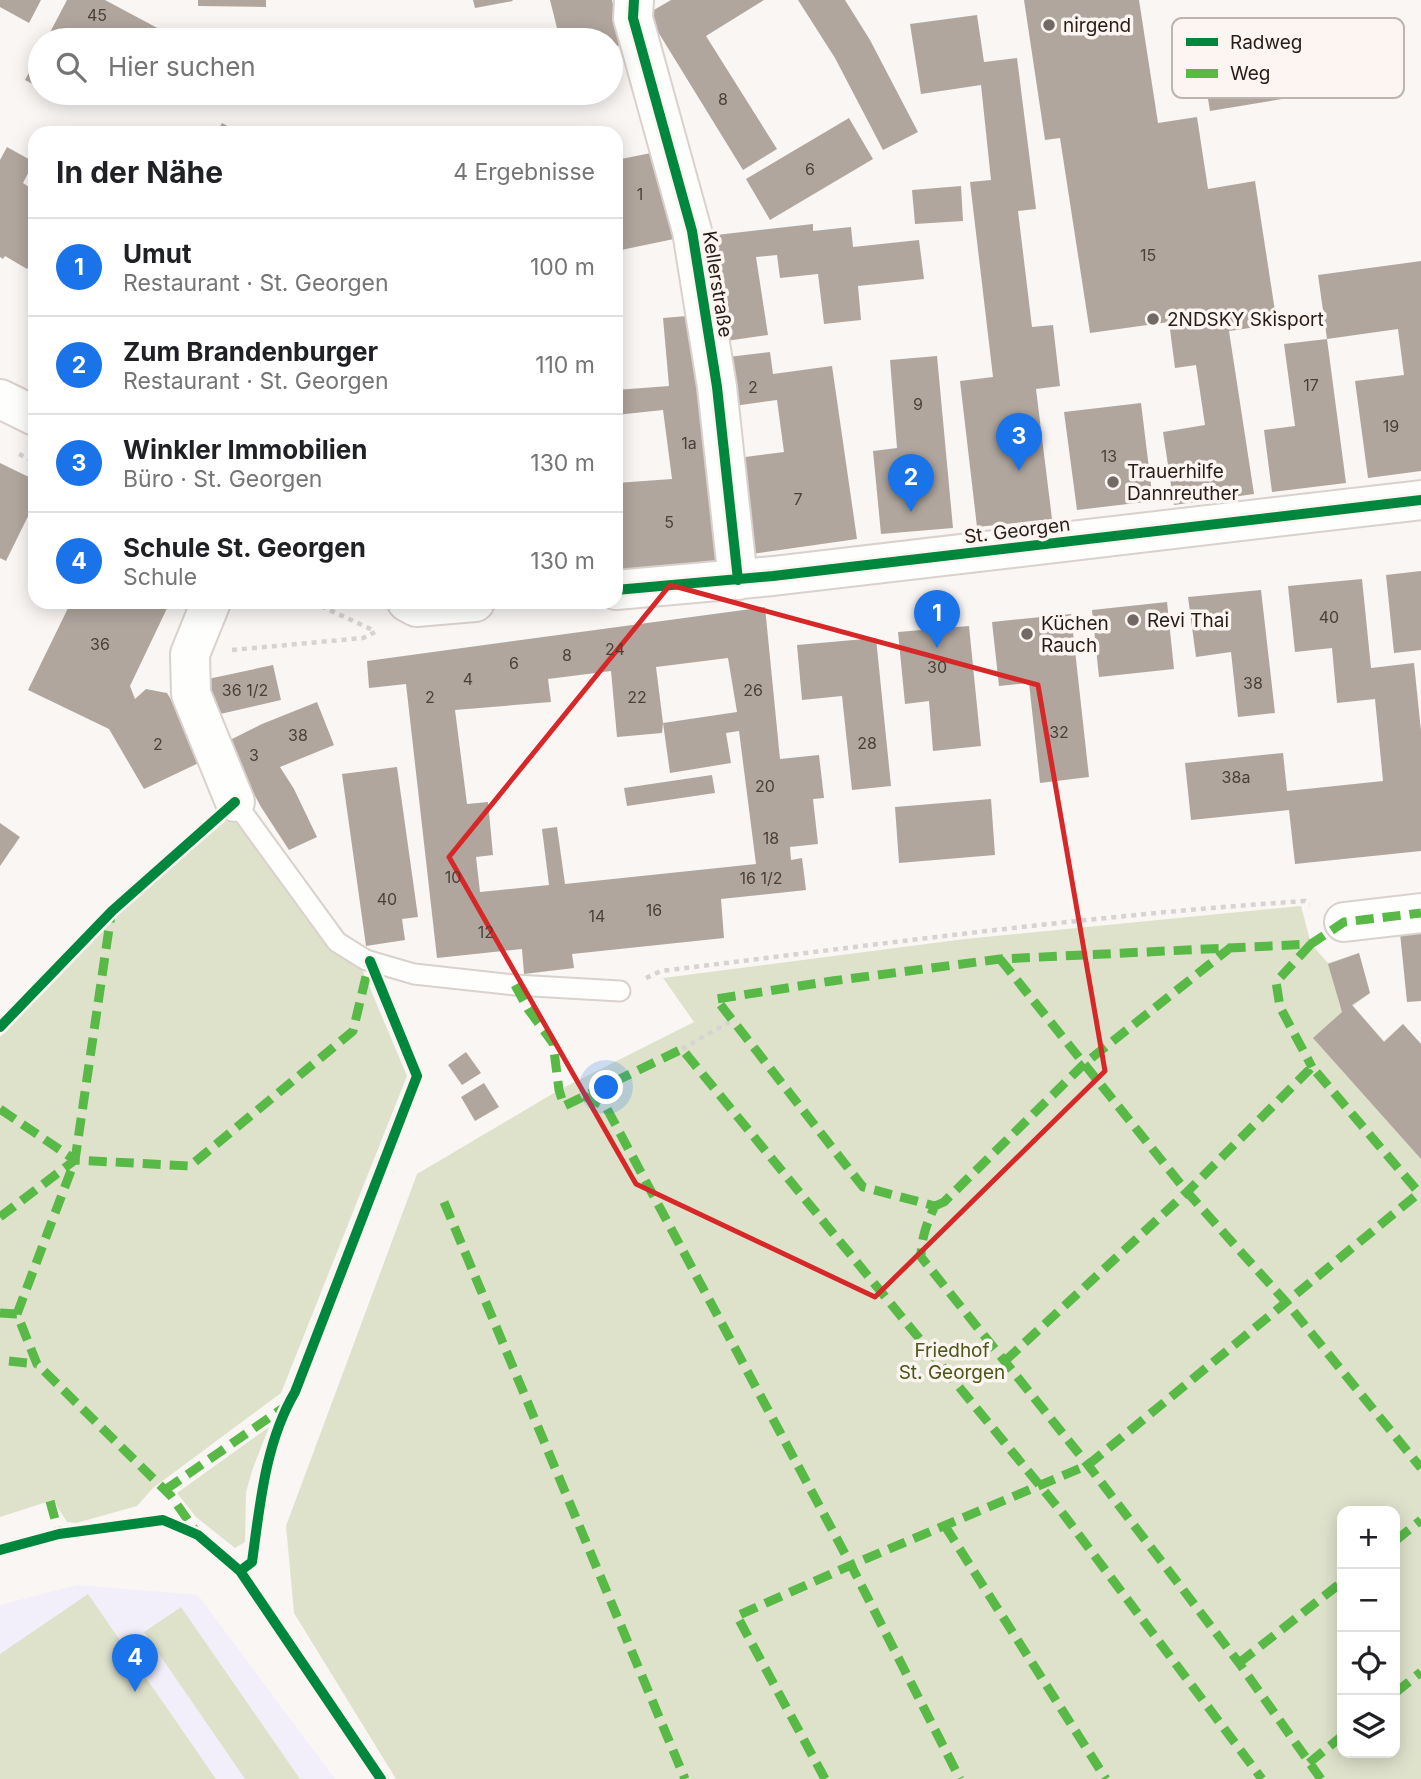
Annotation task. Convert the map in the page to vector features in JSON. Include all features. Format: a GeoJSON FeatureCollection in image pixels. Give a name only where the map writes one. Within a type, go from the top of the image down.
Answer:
{"type":"FeatureCollection","features":[{"type":"Feature","properties":{"kind":"street","name":"Kellerstraße"},"geometry":{"type":"LineString","coordinates":[[634,0],[633,18],[692,231],[717,387],[738,580]]}},
{"type":"Feature","properties":{"kind":"street"},"geometry":{"type":"LineString","coordinates":[[0,399],[28,413]]}},
{"type":"Feature","properties":{"kind":"street","name":"St. Georgen"},"geometry":{"type":"LineString","coordinates":[[623,589],[738,580],[1421,500]]}},
{"type":"Feature","properties":{"kind":"street"},"geometry":{"type":"LineString","coordinates":[[208,609],[190,654],[191,694],[235,803]]}},
{"type":"Feature","properties":{"kind":"street"},"geometry":{"type":"LineString","coordinates":[[1343,922],[1421,913]]}},
{"type":"Feature","properties":{"kind":"lane"},"geometry":{"type":"LineString","coordinates":[[235,803],[337,942],[370,961],[414,974],[515,985],[620,990]]}},
{"type":"Feature","properties":{"kind":"path"},"geometry":{"type":"LineString","coordinates":[[327,609],[375,632]]}},
{"type":"Feature","properties":{"kind":"path"},"geometry":{"type":"LineString","coordinates":[[190,654],[363,638],[405,609]]}},
{"type":"Feature","properties":{"kind":"path"},"geometry":{"type":"LineString","coordinates":[[620,990],[661,971],[944,936],[1240,905],[1305,901],[1343,922]]}},
{"type":"Feature","properties":{"kind":"path"},"geometry":{"type":"LineString","coordinates":[[682,1049],[732,1021]]}},
{"type":"Feature","properties":{"kind":"highlighted area"},"geometry":{"type":"Polygon","coordinates":[[[670,585],[1038,685],[1105,1071],[875,1297],[636,1184],[449,857],[670,585]]]}},
{"type":"Feature","properties":{"kind":"shaded area"},"geometry":{"type":"Polygon","coordinates":[[[77,1585],[198,1595],[335,1779],[0,1779],[0,1605],[77,1585]]]}},
{"type":"Feature","properties":{"kind":"green space"},"geometry":{"type":"Polygon","coordinates":[[[235,813],[332,945],[362,969],[407,1076],[281,1393],[153,1488],[137,1506],[76,1523],[67,1522],[53,1500],[0,1517],[0,1037],[117,914],[235,813]]]}},
{"type":"Feature","properties":{"kind":"green space","name":"Friedhof St. Georgen"},"geometry":{"type":"Polygon","coordinates":[[[1301,906],[1311,944],[1328,963],[1359,953],[1370,993],[1353,1006],[1384,1041],[1403,1024],[1421,1044],[1421,1779],[396,1779],[294,1613],[286,1526],[417,1174],[559,1090],[694,1022],[663,978],[965,939],[1301,906]]]}},
{"type":"Feature","properties":{"kind":"green space"},"geometry":{"type":"Polygon","coordinates":[[[269,1427],[246,1492],[245,1542],[235,1548],[196,1517],[177,1493],[269,1427]]]}},
{"type":"Feature","properties":{"kind":"green space"},"geometry":{"type":"Polygon","coordinates":[[[88,1594],[216,1779],[0,1779],[0,1654],[88,1594]]]}},
{"type":"Feature","properties":{"kind":"green space"},"geometry":{"type":"Polygon","coordinates":[[[181,1607],[300,1779],[245,1779],[144,1632],[181,1607]]]}},
{"type":"Feature","properties":{"kind":"building"},"geometry":{"type":"Polygon","coordinates":[[[0,0],[41,0],[29,23],[0,7],[0,0]]]}},
{"type":"Feature","properties":{"kind":"building"},"geometry":{"type":"Polygon","coordinates":[[[67,0],[105,0],[157,28],[52,28],[67,0]]]}},
{"type":"Feature","properties":{"kind":"building"},"geometry":{"type":"Polygon","coordinates":[[[198,0],[266,0],[266,7],[198,6],[198,0]]]}},
{"type":"Feature","properties":{"kind":"building"},"geometry":{"type":"Polygon","coordinates":[[[473,0],[512,0],[513,1],[475,8],[473,0]]]}},
{"type":"Feature","properties":{"kind":"building"},"geometry":{"type":"Polygon","coordinates":[[[550,0],[612,0],[618,28],[557,28],[550,0]]]}},
{"type":"Feature","properties":{"kind":"building"},"geometry":{"type":"Polygon","coordinates":[[[671,0],[764,0],[706,36],[777,149],[743,170],[647,14],[671,0]]]}},
{"type":"Feature","properties":{"kind":"building"},"geometry":{"type":"Polygon","coordinates":[[[798,0],[845,0],[870,40],[918,132],[883,150],[835,58],[798,0]]]}},
{"type":"Feature","properties":{"kind":"building"},"geometry":{"type":"Polygon","coordinates":[[[1024,0],[1139,0],[1158,123],[1197,117],[1208,189],[1255,181],[1277,324],[1229,331],[1254,494],[1174,505],[1163,432],[1205,425],[1196,365],[1175,368],[1169,322],[1090,333],[1060,138],[1045,140],[1024,0]]]}},
{"type":"Feature","properties":{"kind":"building"},"geometry":{"type":"Polygon","coordinates":[[[977,15],[984,62],[1017,58],[1036,209],[1018,211],[1032,327],[1053,325],[1060,386],[1036,389],[1052,519],[977,527],[960,381],[993,377],[970,182],[991,180],[981,85],[921,94],[910,24],[977,15]]]}},
{"type":"Feature","properties":{"kind":"building"},"geometry":{"type":"Polygon","coordinates":[[[1208,98],[1282,98],[1282,99],[1210,111],[1208,98]]]}},
{"type":"Feature","properties":{"kind":"building"},"geometry":{"type":"Polygon","coordinates":[[[849,118],[873,159],[770,220],[746,179],[849,118]]]}},
{"type":"Feature","properties":{"kind":"building"},"geometry":{"type":"Polygon","coordinates":[[[7,147],[28,159],[28,173],[23,183],[28,186],[27,269],[5,256],[3,259],[0,257],[0,160],[7,147]]]}},
{"type":"Feature","properties":{"kind":"building"},"geometry":{"type":"Polygon","coordinates":[[[656,152],[674,239],[623,250],[623,159],[656,152]]]}},
{"type":"Feature","properties":{"kind":"building"},"geometry":{"type":"Polygon","coordinates":[[[961,186],[963,221],[915,224],[912,190],[961,186]]]}},
{"type":"Feature","properties":{"kind":"building"},"geometry":{"type":"Polygon","coordinates":[[[813,224],[813,231],[851,227],[853,247],[919,240],[924,279],[858,286],[861,320],[824,324],[818,274],[780,278],[777,255],[756,257],[768,335],[726,341],[716,235],[813,224]]]}},
{"type":"Feature","properties":{"kind":"building"},"geometry":{"type":"Polygon","coordinates":[[[1421,261],[1421,471],[1368,478],[1355,381],[1404,375],[1398,329],[1327,339],[1318,275],[1421,261]]]}},
{"type":"Feature","properties":{"kind":"building"},"geometry":{"type":"Polygon","coordinates":[[[699,315],[722,560],[623,569],[623,482],[672,479],[663,410],[623,414],[623,389],[669,386],[663,318],[699,315]]]}},
{"type":"Feature","properties":{"kind":"building"},"geometry":{"type":"Polygon","coordinates":[[[1327,339],[1346,483],[1272,492],[1264,430],[1295,426],[1284,344],[1327,339]]]}},
{"type":"Feature","properties":{"kind":"building"},"geometry":{"type":"Polygon","coordinates":[[[770,352],[773,374],[832,366],[857,539],[752,554],[738,458],[784,452],[777,400],[734,406],[728,357],[770,352]]]}},
{"type":"Feature","properties":{"kind":"building"},"geometry":{"type":"Polygon","coordinates":[[[937,356],[953,528],[881,534],[873,451],[897,448],[890,360],[937,356]]]}},
{"type":"Feature","properties":{"kind":"building"},"geometry":{"type":"Polygon","coordinates":[[[1141,403],[1153,501],[1077,510],[1064,412],[1141,403]]]}},
{"type":"Feature","properties":{"kind":"building"},"geometry":{"type":"Polygon","coordinates":[[[0,463],[28,477],[28,516],[6,561],[0,558],[0,463]]]}},
{"type":"Feature","properties":{"kind":"building"},"geometry":{"type":"Polygon","coordinates":[[[1421,571],[1421,650],[1394,653],[1386,575],[1421,571]]]}},
{"type":"Feature","properties":{"kind":"building"},"geometry":{"type":"Polygon","coordinates":[[[1362,579],[1371,668],[1414,663],[1421,731],[1421,851],[1295,864],[1289,810],[1191,820],[1185,763],[1283,753],[1287,791],[1383,781],[1375,699],[1337,703],[1332,648],[1295,652],[1288,586],[1362,579]]]}},
{"type":"Feature","properties":{"kind":"building"},"geometry":{"type":"Polygon","coordinates":[[[1261,590],[1275,713],[1238,717],[1231,652],[1196,657],[1188,597],[1261,590]]]}},
{"type":"Feature","properties":{"kind":"building"},"geometry":{"type":"Polygon","coordinates":[[[1167,602],[1174,669],[1099,677],[1092,610],[1167,602]]]}},
{"type":"Feature","properties":{"kind":"building"},"geometry":{"type":"Polygon","coordinates":[[[765,607],[780,759],[819,755],[824,798],[813,799],[818,844],[790,847],[791,860],[802,858],[806,890],[721,899],[724,938],[572,954],[574,968],[524,974],[522,949],[437,958],[406,684],[369,688],[367,661],[765,607]],[[728,658],[656,667],[663,723],[737,712],[728,658]],[[611,671],[548,679],[551,702],[455,710],[467,804],[488,802],[493,855],[476,857],[480,892],[549,885],[542,829],[557,827],[565,884],[756,864],[739,731],[726,733],[731,763],[670,773],[663,723],[662,733],[617,737],[611,671]]]}},
{"type":"Feature","properties":{"kind":"building"},"geometry":{"type":"Polygon","coordinates":[[[68,609],[167,609],[130,686],[135,699],[146,689],[167,693],[207,759],[144,789],[109,729],[28,690],[68,609]]]}},
{"type":"Feature","properties":{"kind":"building"},"geometry":{"type":"Polygon","coordinates":[[[1071,614],[1089,777],[1040,783],[1029,683],[999,686],[992,622],[1071,614]]]}},
{"type":"Feature","properties":{"kind":"building"},"geometry":{"type":"Polygon","coordinates":[[[969,626],[981,746],[933,751],[929,701],[905,704],[898,632],[969,626]]]}},
{"type":"Feature","properties":{"kind":"building"},"geometry":{"type":"Polygon","coordinates":[[[876,638],[891,786],[852,790],[842,696],[802,700],[797,645],[876,638]]]}},
{"type":"Feature","properties":{"kind":"building"},"geometry":{"type":"Polygon","coordinates":[[[273,665],[281,700],[216,715],[208,679],[273,665]]]}},
{"type":"Feature","properties":{"kind":"building"},"geometry":{"type":"Polygon","coordinates":[[[317,702],[334,745],[280,767],[317,837],[289,850],[261,807],[226,742],[317,702]]]}},
{"type":"Feature","properties":{"kind":"building"},"geometry":{"type":"Polygon","coordinates":[[[397,767],[418,917],[402,919],[405,940],[366,946],[342,774],[397,767]]]}},
{"type":"Feature","properties":{"kind":"building"},"geometry":{"type":"Polygon","coordinates":[[[712,775],[715,793],[627,806],[624,788],[712,775]]]}},
{"type":"Feature","properties":{"kind":"building"},"geometry":{"type":"Polygon","coordinates":[[[991,799],[995,855],[899,863],[895,807],[991,799]]]}},
{"type":"Feature","properties":{"kind":"building"},"geometry":{"type":"Polygon","coordinates":[[[0,823],[20,837],[0,866],[0,823]]]}},
{"type":"Feature","properties":{"kind":"building"},"geometry":{"type":"Polygon","coordinates":[[[1421,931],[1421,1001],[1407,1002],[1400,933],[1421,931]]]}},
{"type":"Feature","properties":{"kind":"building"},"geometry":{"type":"Polygon","coordinates":[[[1359,953],[1370,993],[1352,1005],[1384,1042],[1403,1024],[1421,1044],[1421,1159],[1313,1038],[1342,1012],[1328,964],[1359,953]]]}},
{"type":"Feature","properties":{"kind":"building"},"geometry":{"type":"Polygon","coordinates":[[[466,1052],[481,1073],[462,1085],[448,1065],[466,1052]]]}},
{"type":"Feature","properties":{"kind":"building"},"geometry":{"type":"Polygon","coordinates":[[[484,1083],[499,1107],[475,1121],[461,1097],[484,1083]]]}},
{"type":"Feature","properties":{"kind":"marked path"},"geometry":{"type":"LineString","coordinates":[[1321,1779],[1239,1663],[1088,1465],[921,1257],[925,1231],[935,1206],[863,1187],[716,999],[1000,959],[1311,944],[1344,922],[1421,913]]}},
{"type":"Feature","properties":{"kind":"marked path"},"geometry":{"type":"LineString","coordinates":[[17,1314],[75,1160],[111,915]]}},
{"type":"Feature","properties":{"kind":"marked path"},"geometry":{"type":"LineString","coordinates":[[1311,944],[1276,982],[1280,1007],[1312,1067]]}},
{"type":"Feature","properties":{"kind":"marked path"},"geometry":{"type":"LineString","coordinates":[[935,1206],[944,1202],[1084,1064],[1230,948]]}},
{"type":"Feature","properties":{"kind":"marked path"},"geometry":{"type":"LineString","coordinates":[[1000,959],[1187,1192],[1286,1302],[1421,1468]]}},
{"type":"Feature","properties":{"kind":"marked path"},"geometry":{"type":"LineString","coordinates":[[0,1217],[75,1160],[190,1166],[353,1031],[369,964]]}},
{"type":"Feature","properties":{"kind":"marked path"},"geometry":{"type":"LineString","coordinates":[[515,985],[528,1009],[553,1043],[559,1090],[564,1106],[682,1049],[1064,1515],[1262,1779]]}},
{"type":"Feature","properties":{"kind":"marked path"},"geometry":{"type":"LineString","coordinates":[[1005,1361],[1187,1192],[1312,1067],[1421,1195]]}},
{"type":"Feature","properties":{"kind":"marked path"},"geometry":{"type":"LineString","coordinates":[[584,1096],[606,1107],[851,1565],[960,1779]]}},
{"type":"Feature","properties":{"kind":"marked path"},"geometry":{"type":"LineString","coordinates":[[0,1109],[75,1160]]}},
{"type":"Feature","properties":{"kind":"marked path"},"geometry":{"type":"LineString","coordinates":[[825,1779],[737,1616],[1088,1465],[1419,1193]]}},
{"type":"Feature","properties":{"kind":"marked path"},"geometry":{"type":"LineString","coordinates":[[444,1202],[685,1779]]}},
{"type":"Feature","properties":{"kind":"marked path"},"geometry":{"type":"LineString","coordinates":[[0,1313],[17,1314],[37,1364],[171,1496],[197,1533]]}},
{"type":"Feature","properties":{"kind":"marked path"},"geometry":{"type":"LineString","coordinates":[[9,1361],[37,1364]]}},
{"type":"Feature","properties":{"kind":"marked path"},"geometry":{"type":"LineString","coordinates":[[165,1490],[286,1406]]}},
{"type":"Feature","properties":{"kind":"marked path"},"geometry":{"type":"LineString","coordinates":[[50,1501],[59,1534]]}},
{"type":"Feature","properties":{"kind":"marked path"},"geometry":{"type":"LineString","coordinates":[[1400,1537],[1421,1520]]}},
{"type":"Feature","properties":{"kind":"marked path"},"geometry":{"type":"LineString","coordinates":[[945,1526],[1106,1779]]}},
{"type":"Feature","properties":{"kind":"marked path"},"geometry":{"type":"LineString","coordinates":[[1239,1663],[1337,1586]]}},
{"type":"Feature","properties":{"kind":"marked path"},"geometry":{"type":"LineString","coordinates":[[1400,1689],[1421,1672]]}},
{"type":"Feature","properties":{"kind":"marked path"},"geometry":{"type":"LineString","coordinates":[[1309,1763],[1337,1740]]}},
{"type":"Feature","properties":{"kind":"cycle path"},"geometry":{"type":"LineString","coordinates":[[634,0],[633,18],[692,231],[717,387],[738,580]]}},
{"type":"Feature","properties":{"kind":"cycle path"},"geometry":{"type":"LineString","coordinates":[[623,589],[773,576],[1421,500]]}},
{"type":"Feature","properties":{"kind":"cycle path"},"geometry":{"type":"LineString","coordinates":[[0,1027],[112,911],[235,802]]}},
{"type":"Feature","properties":{"kind":"cycle path"},"geometry":{"type":"LineString","coordinates":[[240,1571],[252,1562],[265,1475],[277,1432],[295,1392],[417,1076],[370,961]]}},
{"type":"Feature","properties":{"kind":"cycle path"},"geometry":{"type":"LineString","coordinates":[[0,1550],[59,1534],[163,1520],[198,1535],[240,1571],[381,1779]]}},
{"type":"Feature","properties":{"kind":"place","name":"nirgend"},"geometry":{"type":"Point","coordinates":[1049,25]}},
{"type":"Feature","properties":{"kind":"place","name":"2NDSKY Skisport"},"geometry":{"type":"Point","coordinates":[1153,319]}},
{"type":"Feature","properties":{"kind":"place","name":"Winkler Immobilien"},"geometry":{"type":"Point","coordinates":[1019,471]}},
{"type":"Feature","properties":{"kind":"place","name":"Trauerhilfe Dannreuther"},"geometry":{"type":"Point","coordinates":[1113,482]}},
{"type":"Feature","properties":{"kind":"place","name":"Zum Brandenburger"},"geometry":{"type":"Point","coordinates":[911,512]}},
{"type":"Feature","properties":{"kind":"place","name":"Revi Thai"},"geometry":{"type":"Point","coordinates":[1133,620]}},
{"type":"Feature","properties":{"kind":"place","name":"Küchen Rauch"},"geometry":{"type":"Point","coordinates":[1027,634]}},
{"type":"Feature","properties":{"kind":"place","name":"Umut"},"geometry":{"type":"Point","coordinates":[937,648]}},
{"type":"Feature","properties":{"kind":"place","name":"Schule St. Georgen"},"geometry":{"type":"Point","coordinates":[135,1692]}}]}
